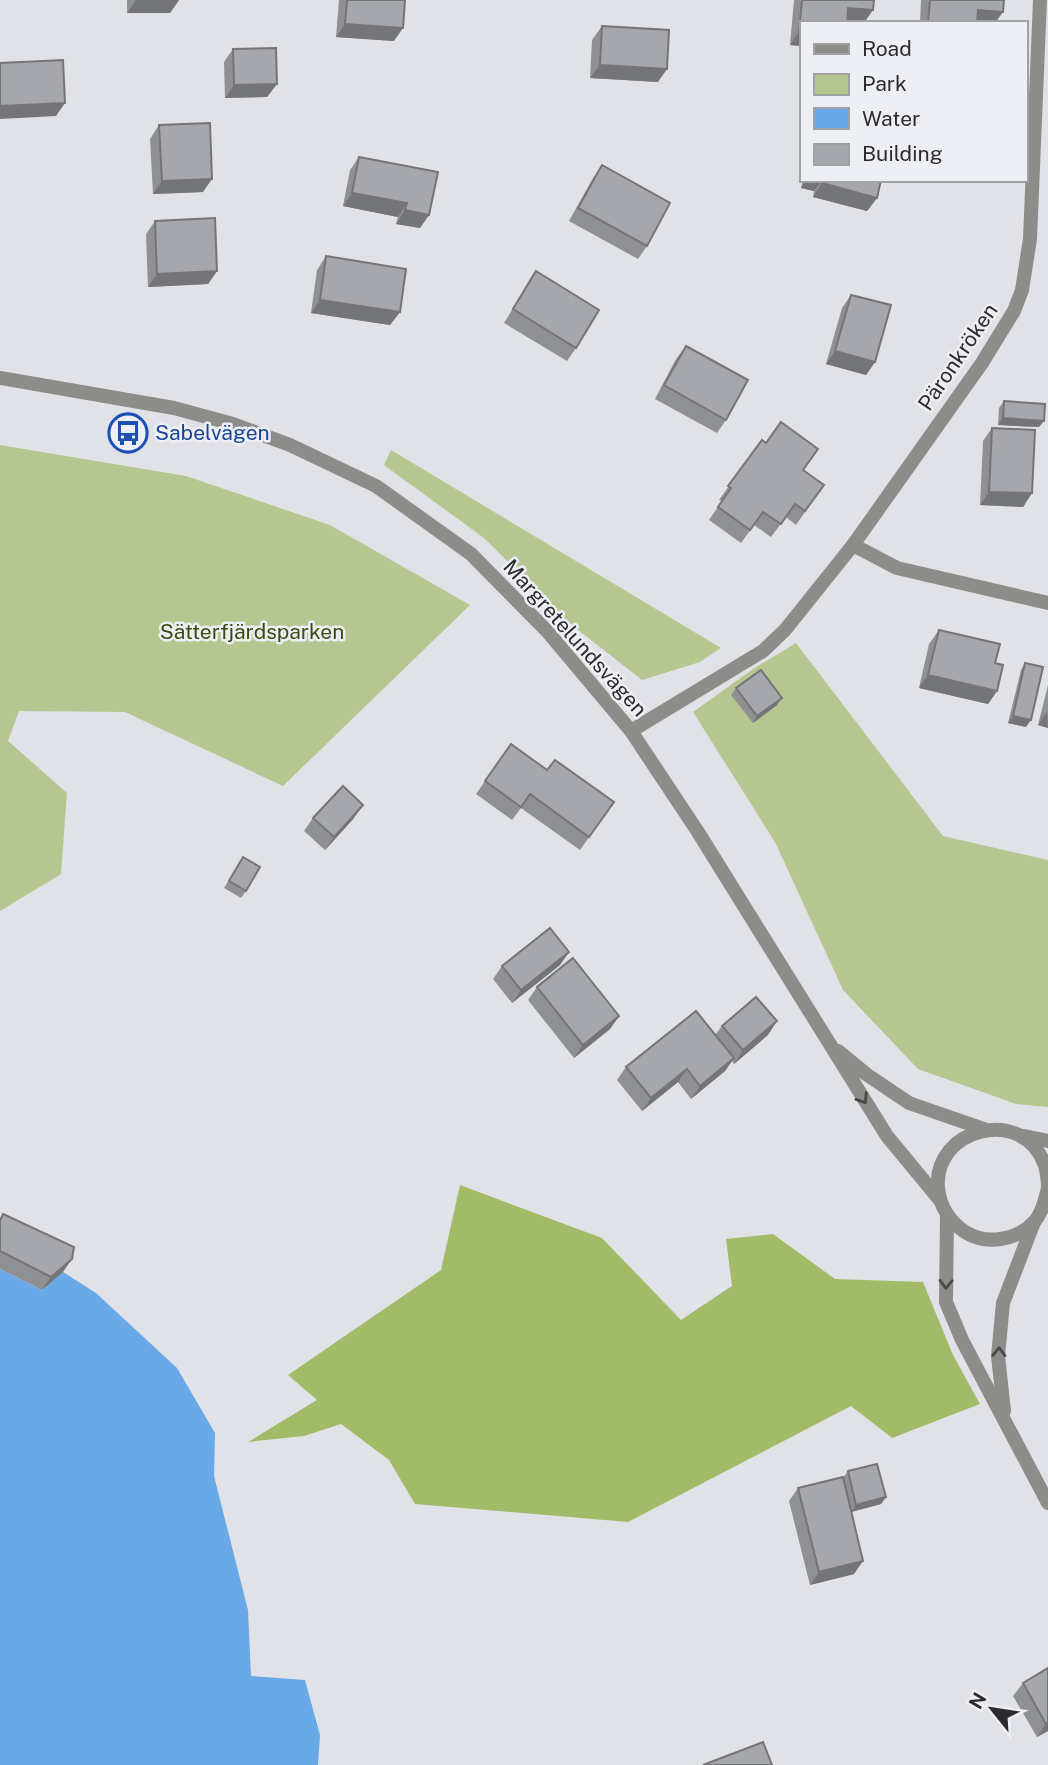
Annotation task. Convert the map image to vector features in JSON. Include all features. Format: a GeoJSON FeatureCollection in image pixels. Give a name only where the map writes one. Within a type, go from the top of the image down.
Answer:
{"type":"FeatureCollection","features":[{"type":"Feature","properties":{"kind":"street","name":"Päronkröken"},"geometry":{"type":"LineString","coordinates":[[631,732],[762,651],[799,614],[853,545],[998,339],[1014,311],[1022,290],[1030,239],[1040,0]]}},
{"type":"Feature","properties":{"kind":"street","name":"Margretelundsvägen"},"geometry":{"type":"LineString","coordinates":[[0,378],[174,408],[233,424],[290,444],[376,486],[471,554],[547,631],[631,732],[698,832],[887,1136],[939,1199]]}},
{"type":"Feature","properties":{"kind":"street"},"geometry":{"type":"LineString","coordinates":[[853,545],[897,568],[1048,603]]}},
{"type":"Feature","properties":{"kind":"street","name":"Margretelundsvägen"},"geometry":{"type":"LineString","coordinates":[[827,1041],[866,1074],[909,1103],[984,1129]]}},
{"type":"Feature","properties":{"kind":"street"},"geometry":{"type":"LineString","coordinates":[[1034,1222],[1009,1238],[990,1240],[971,1236],[947,1216],[939,1199],[937,1179],[949,1150],[965,1136],[984,1129],[1001,1129],[1048,1141]]}},
{"type":"Feature","properties":{"kind":"street"},"geometry":{"type":"LineString","coordinates":[[1005,1420],[998,1356],[1003,1303],[1034,1222],[1046,1204],[1048,1186],[1044,1163],[1034,1147],[1019,1135]]}},
{"type":"Feature","properties":{"kind":"street"},"geometry":{"type":"LineString","coordinates":[[947,1216],[946,1302],[962,1340],[1048,1503]]}},
{"type":"Feature","properties":{"kind":"green space","name":"Sätterfjärdsparken"},"geometry":{"type":"Polygon","coordinates":[[[0,445],[186,476],[330,525],[470,605],[283,786],[125,712],[19,711],[8,741],[67,793],[61,874],[0,911],[0,445]]]}},
{"type":"Feature","properties":{"kind":"green space"},"geometry":{"type":"Polygon","coordinates":[[[391,450],[721,648],[700,662],[642,680],[573,626],[484,538],[384,465],[391,450]]]}},
{"type":"Feature","properties":{"kind":"green space"},"geometry":{"type":"Polygon","coordinates":[[[796,643],[943,836],[1048,860],[1048,1107],[1016,1104],[918,1069],[843,990],[775,842],[693,712],[753,669],[796,643]]]}},
{"type":"Feature","properties":{"kind":"green space"},"geometry":{"type":"Polygon","coordinates":[[[460,1185],[602,1238],[681,1320],[732,1286],[726,1239],[773,1234],[835,1279],[923,1282],[953,1355],[980,1404],[892,1438],[851,1406],[628,1522],[415,1504],[389,1460],[341,1424],[304,1436],[248,1442],[317,1400],[288,1375],[441,1270],[460,1185]]]}},
{"type":"Feature","properties":{"kind":"water"},"geometry":{"type":"Polygon","coordinates":[[[0,1269],[42,1290],[63,1272],[96,1293],[177,1368],[215,1433],[214,1476],[248,1610],[251,1676],[305,1680],[320,1735],[318,1765],[0,1765],[0,1269]]]}},
{"type":"Feature","properties":{"kind":"building"},"geometry":{"type":"Polygon","coordinates":[[[347,0],[405,0],[403,28],[345,24],[347,0]]]}},
{"type":"Feature","properties":{"kind":"building"},"geometry":{"type":"Polygon","coordinates":[[[802,0],[874,0],[873,10],[848,8],[847,21],[800,21],[802,0]]]}},
{"type":"Feature","properties":{"kind":"building"},"geometry":{"type":"Polygon","coordinates":[[[930,0],[1004,0],[1003,12],[978,10],[977,21],[928,21],[930,0]]]}},
{"type":"Feature","properties":{"kind":"building"},"geometry":{"type":"Polygon","coordinates":[[[602,26],[669,30],[667,69],[600,65],[602,26]]]}},
{"type":"Feature","properties":{"kind":"building"},"geometry":{"type":"Polygon","coordinates":[[[276,48],[277,84],[234,85],[233,49],[276,48]]]}},
{"type":"Feature","properties":{"kind":"building"},"geometry":{"type":"Polygon","coordinates":[[[63,60],[65,103],[0,106],[0,63],[63,60]]]}},
{"type":"Feature","properties":{"kind":"building"},"geometry":{"type":"Polygon","coordinates":[[[210,123],[212,179],[162,181],[159,125],[210,123]]]}},
{"type":"Feature","properties":{"kind":"building"},"geometry":{"type":"Polygon","coordinates":[[[359,157],[438,172],[429,215],[405,210],[407,203],[352,193],[359,157]]]}},
{"type":"Feature","properties":{"kind":"building"},"geometry":{"type":"Polygon","coordinates":[[[602,165],[670,203],[647,246],[578,208],[602,165]]]}},
{"type":"Feature","properties":{"kind":"building"},"geometry":{"type":"Polygon","coordinates":[[[822,182],[881,182],[877,198],[822,182]]]}},
{"type":"Feature","properties":{"kind":"building"},"geometry":{"type":"Polygon","coordinates":[[[215,218],[217,271],[157,274],[155,221],[215,218]]]}},
{"type":"Feature","properties":{"kind":"building"},"geometry":{"type":"Polygon","coordinates":[[[326,256],[406,269],[400,312],[320,300],[326,256]]]}},
{"type":"Feature","properties":{"kind":"building"},"geometry":{"type":"Polygon","coordinates":[[[536,271],[599,310],[576,348],[513,309],[536,271]]]}},
{"type":"Feature","properties":{"kind":"building"},"geometry":{"type":"Polygon","coordinates":[[[851,295],[891,305],[875,362],[835,351],[851,295]]]}},
{"type":"Feature","properties":{"kind":"building"},"geometry":{"type":"Polygon","coordinates":[[[686,346],[748,380],[726,420],[664,385],[686,346]]]}},
{"type":"Feature","properties":{"kind":"building"},"geometry":{"type":"Polygon","coordinates":[[[1004,401],[1045,404],[1044,421],[1003,418],[1004,401]]]}},
{"type":"Feature","properties":{"kind":"building"},"geometry":{"type":"Polygon","coordinates":[[[781,422],[818,449],[803,470],[824,485],[805,511],[795,504],[781,524],[763,512],[750,530],[718,507],[731,488],[728,486],[762,440],[766,443],[781,422]]]}},
{"type":"Feature","properties":{"kind":"building"},"geometry":{"type":"Polygon","coordinates":[[[992,428],[1035,430],[1032,493],[989,492],[992,428]]]}},
{"type":"Feature","properties":{"kind":"building"},"geometry":{"type":"Polygon","coordinates":[[[939,630],[1000,644],[995,663],[1003,665],[997,691],[928,675],[939,630]]]}},
{"type":"Feature","properties":{"kind":"building"},"geometry":{"type":"Polygon","coordinates":[[[1025,663],[1043,667],[1031,720],[1013,716],[1025,663]]]}},
{"type":"Feature","properties":{"kind":"building"},"geometry":{"type":"Polygon","coordinates":[[[761,670],[782,698],[757,716],[736,688],[761,670]]]}},
{"type":"Feature","properties":{"kind":"building"},"geometry":{"type":"Polygon","coordinates":[[[511,744],[547,770],[555,760],[614,802],[589,837],[530,794],[521,807],[485,781],[511,744]]]}},
{"type":"Feature","properties":{"kind":"building"},"geometry":{"type":"Polygon","coordinates":[[[343,786],[363,805],[334,837],[313,818],[343,786]]]}},
{"type":"Feature","properties":{"kind":"building"},"geometry":{"type":"Polygon","coordinates":[[[243,857],[260,867],[246,891],[229,881],[243,857]]]}},
{"type":"Feature","properties":{"kind":"building"},"geometry":{"type":"Polygon","coordinates":[[[550,928],[569,952],[521,990],[502,966],[550,928]]]}},
{"type":"Feature","properties":{"kind":"building"},"geometry":{"type":"Polygon","coordinates":[[[573,958],[619,1016],[583,1045],[537,987],[573,958]]]}},
{"type":"Feature","properties":{"kind":"building"},"geometry":{"type":"Polygon","coordinates":[[[756,997],[777,1021],[743,1050],[722,1026],[756,997]]]}},
{"type":"Feature","properties":{"kind":"building"},"geometry":{"type":"Polygon","coordinates":[[[696,1011],[734,1058],[700,1086],[687,1069],[651,1098],[626,1067],[696,1011]]]}},
{"type":"Feature","properties":{"kind":"building"},"geometry":{"type":"Polygon","coordinates":[[[3,1214],[74,1247],[72,1259],[51,1277],[0,1251],[0,1221],[3,1214]]]}},
{"type":"Feature","properties":{"kind":"building"},"geometry":{"type":"Polygon","coordinates":[[[877,1464],[886,1497],[856,1505],[848,1471],[877,1464]]]}},
{"type":"Feature","properties":{"kind":"building"},"geometry":{"type":"Polygon","coordinates":[[[843,1477],[863,1561],[819,1572],[798,1488],[843,1477]]]}},
{"type":"Feature","properties":{"kind":"building"},"geometry":{"type":"Polygon","coordinates":[[[1048,1668],[1048,1723],[1046,1724],[1023,1683],[1048,1668]]]}},
{"type":"Feature","properties":{"kind":"building"},"geometry":{"type":"Polygon","coordinates":[[[763,1742],[772,1765],[703,1765],[763,1742]]]}},
{"type":"Feature","properties":{"kind":"place","name":"Sabelvägen"},"geometry":{"type":"Point","coordinates":[128,433]}}]}
